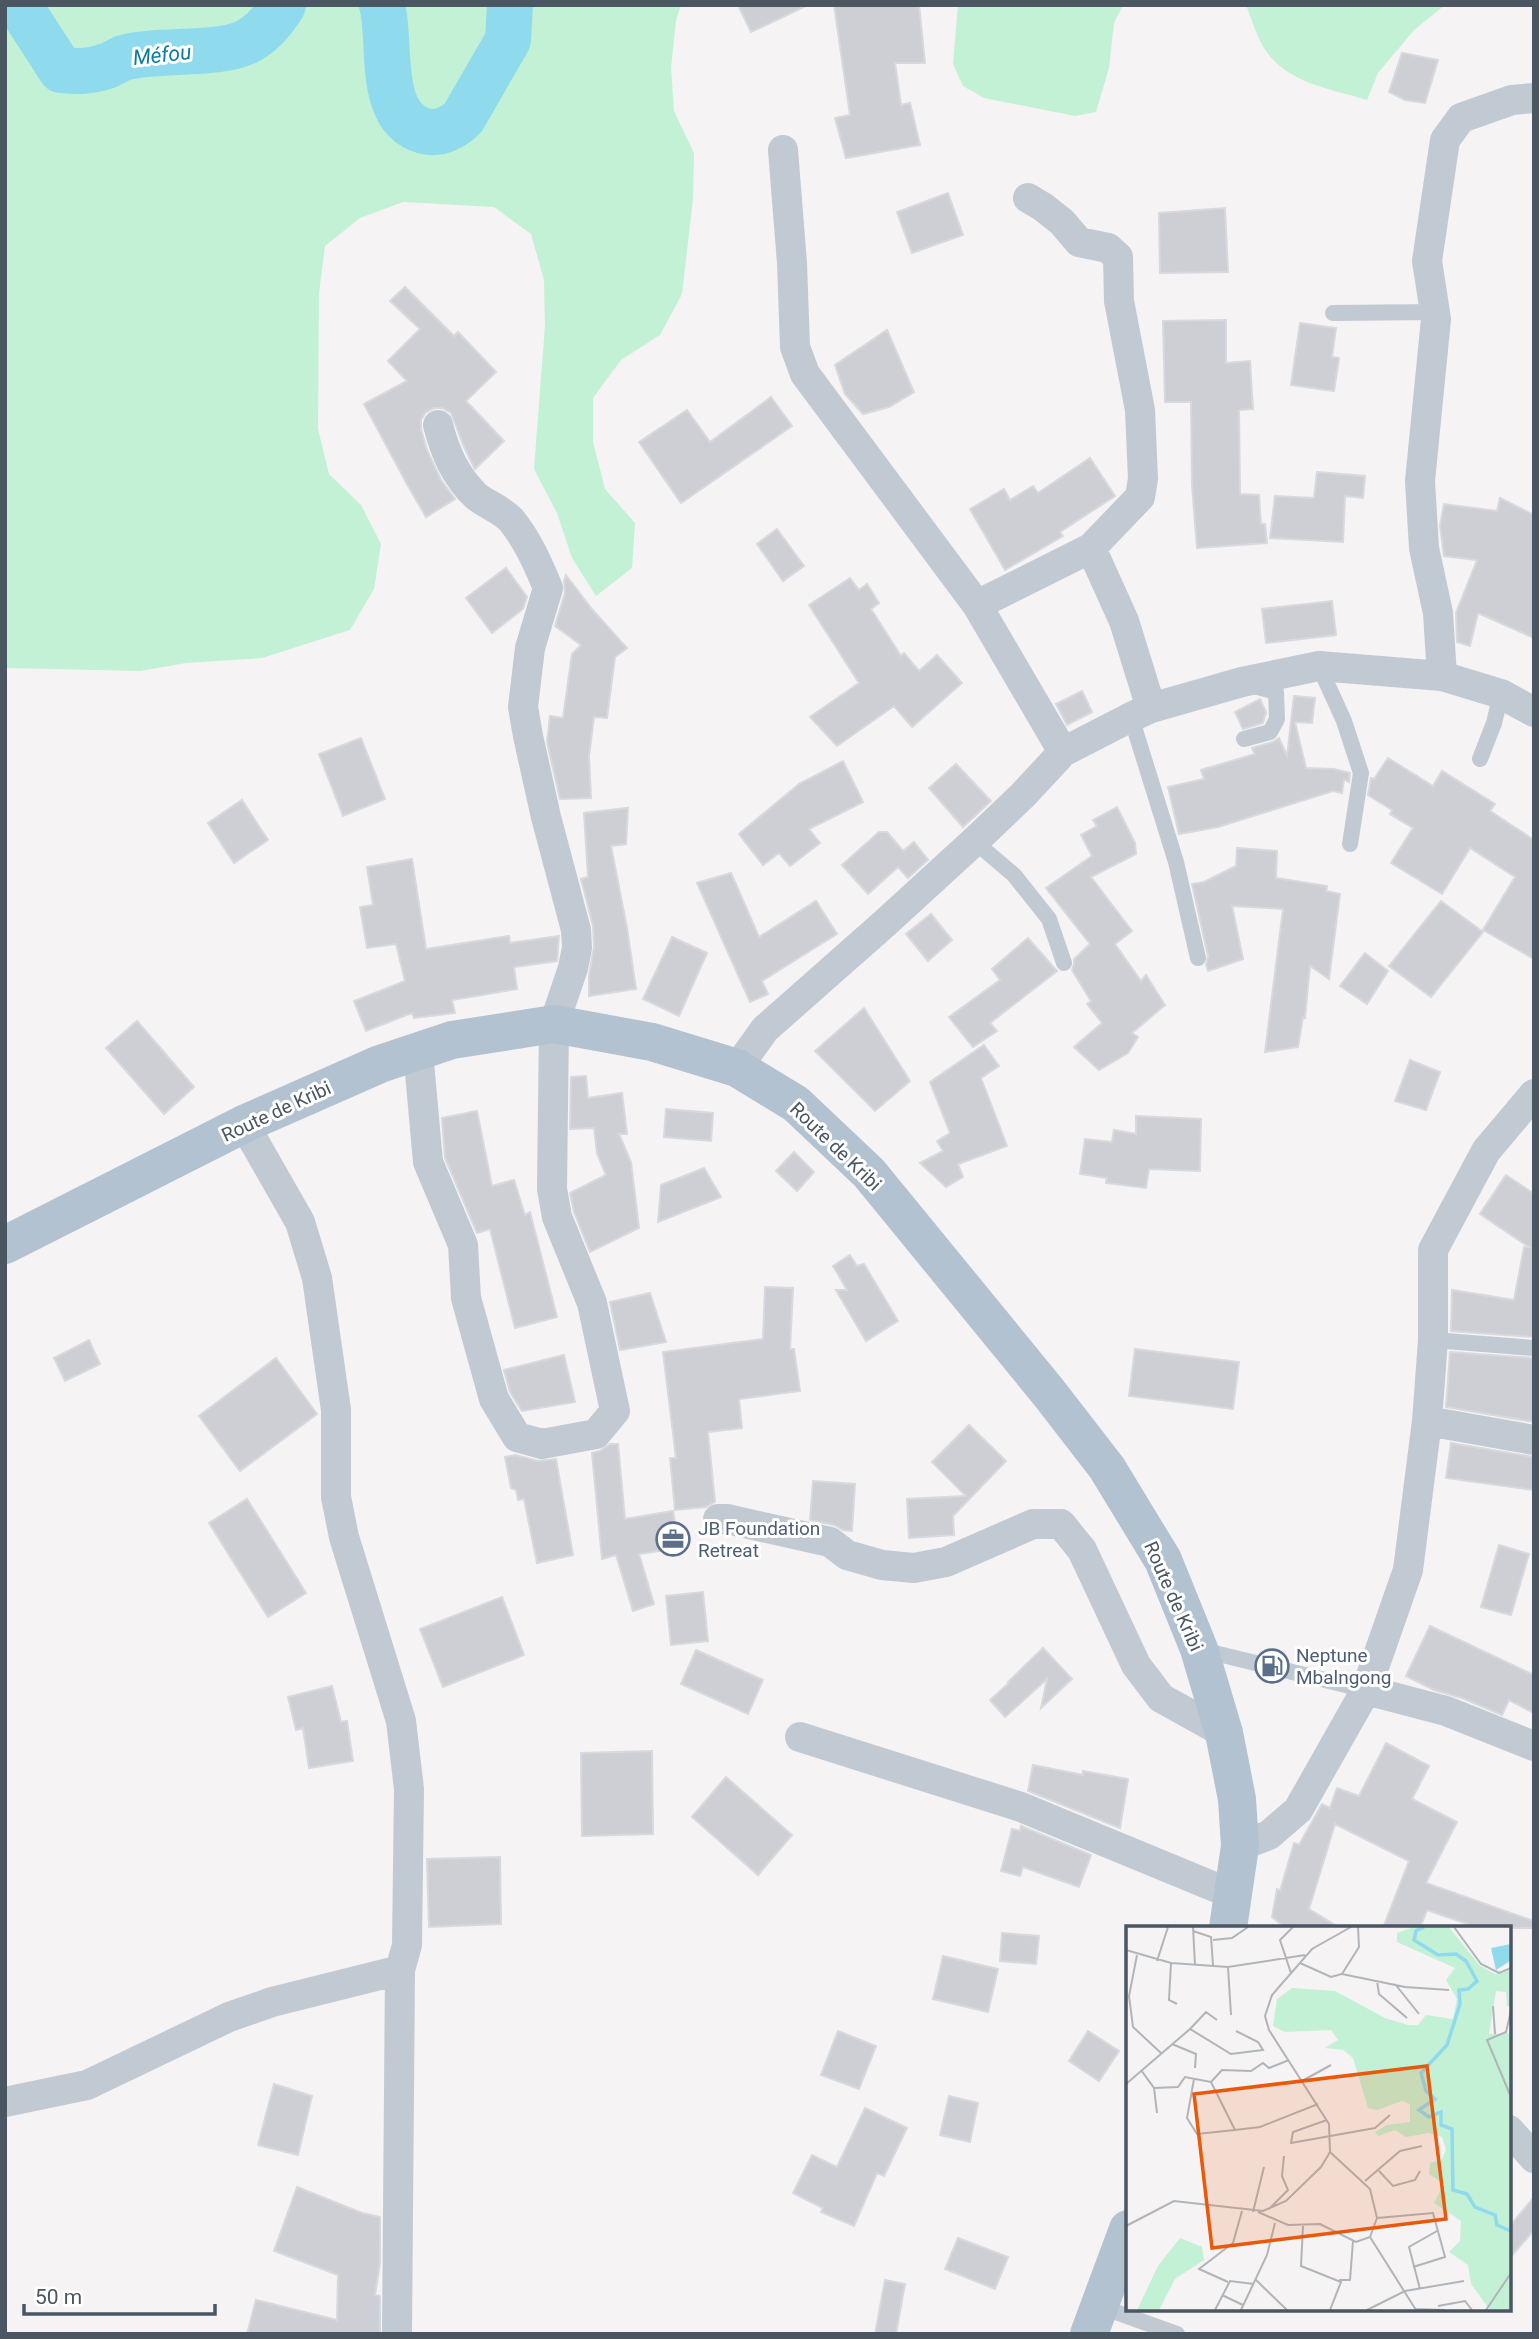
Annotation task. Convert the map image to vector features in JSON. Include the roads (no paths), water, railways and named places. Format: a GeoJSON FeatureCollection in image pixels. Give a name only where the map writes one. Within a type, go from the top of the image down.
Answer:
{"type":"FeatureCollection","features":[{"type":"Feature","properties":{"kind":"main road","name":"Route de Kribi"},"geometry":{"type":"LineString","coordinates":[[5,1245],[244,1124],[380,1063],[452,1040],[554,1024],[652,1042],[737,1068],[796,1104],[869,1173],[1107,1468],[1163,1560],[1199,1650],[1224,1733],[1237,1799],[1240,1846],[1231,1912]]}},
{"type":"Feature","properties":{"kind":"main road"},"geometry":{"type":"LineString","coordinates":[[1094,2320],[1126,2233]]}},
{"type":"Feature","properties":{"kind":"street"},"geometry":{"type":"LineString","coordinates":[[1442,676],[1438,612],[1424,548],[1420,481],[1436,319],[1427,261],[1445,141],[1461,118],[1512,100],[1534,97]]}},
{"type":"Feature","properties":{"kind":"street"},"geometry":{"type":"LineString","coordinates":[[783,150],[792,263],[795,347],[805,374],[976,605],[1063,752]]}},
{"type":"Feature","properties":{"kind":"street"},"geometry":{"type":"LineString","coordinates":[[976,605],[1091,548],[1140,497],[1143,479],[1140,410],[1119,301],[1118,257],[1108,248],[1079,242],[1062,222],[1028,198]]}},
{"type":"Feature","properties":{"kind":"street"},"geometry":{"type":"LineString","coordinates":[[418,1051],[428,1162],[463,1245],[466,1298],[494,1399],[517,1437],[542,1444],[596,1434],[615,1411],[592,1303],[557,1217],[552,1189],[554,1024],[573,968],[577,948],[576,930],[546,817],[523,707],[530,648],[548,588],[532,550],[510,518],[477,496],[458,475],[444,451],[438,425]]}},
{"type":"Feature","properties":{"kind":"street"},"geometry":{"type":"LineString","coordinates":[[1091,548],[1124,621],[1141,713]]}},
{"type":"Feature","properties":{"kind":"street"},"geometry":{"type":"LineString","coordinates":[[737,1068],[765,1029],[974,841],[1023,795],[1063,752],[1141,713],[1242,682],[1319,666],[1442,676],[1501,694],[1534,712]]}},
{"type":"Feature","properties":{"kind":"street"},"geometry":{"type":"LineString","coordinates":[[1240,1846],[1269,1835],[1298,1810],[1366,1690],[1408,1570],[1427,1421],[1433,1340],[1433,1250],[1486,1151],[1534,1094]]}},
{"type":"Feature","properties":{"kind":"street"},"geometry":{"type":"LineString","coordinates":[[244,1124],[300,1222],[317,1278],[336,1410],[337,1497],[344,1537],[401,1721],[409,1789],[407,1945],[400,1970],[397,2334]]}},
{"type":"Feature","properties":{"kind":"street"},"geometry":{"type":"LineString","coordinates":[[1427,1421],[1534,1440]]}},
{"type":"Feature","properties":{"kind":"street"},"geometry":{"type":"LineString","coordinates":[[718,1519],[830,1542],[847,1555],[882,1565],[914,1568],[946,1562],[1034,1524],[1061,1524],[1082,1550],[1136,1665],[1161,1698],[1224,1733]]}},
{"type":"Feature","properties":{"kind":"street"},"geometry":{"type":"LineString","coordinates":[[1366,1690],[1446,1712],[1534,1746]]}},
{"type":"Feature","properties":{"kind":"street"},"geometry":{"type":"LineString","coordinates":[[800,1737],[1021,1807],[1231,1912]]}},
{"type":"Feature","properties":{"kind":"street"},"geometry":{"type":"LineString","coordinates":[[5,2102],[87,2085],[229,2017],[272,2002],[400,1970]]}},
{"type":"Feature","properties":{"kind":"street"},"geometry":{"type":"LineString","coordinates":[[1511,2132],[1534,2158]]}},
{"type":"Feature","properties":{"kind":"lane"},"geometry":{"type":"LineString","coordinates":[[1333,313],[1435,312]]}},
{"type":"Feature","properties":{"kind":"lane"},"geometry":{"type":"LineString","coordinates":[[1319,666],[1344,721],[1361,773],[1350,844]]}},
{"type":"Feature","properties":{"kind":"lane"},"geometry":{"type":"LineString","coordinates":[[1242,682],[1276,692],[1277,719],[1270,732],[1244,739]]}},
{"type":"Feature","properties":{"kind":"lane"},"geometry":{"type":"LineString","coordinates":[[1480,759],[1494,723],[1501,694]]}},
{"type":"Feature","properties":{"kind":"lane"},"geometry":{"type":"LineString","coordinates":[[1141,713],[1198,958]]}},
{"type":"Feature","properties":{"kind":"lane"},"geometry":{"type":"LineString","coordinates":[[974,841],[1014,875],[1049,919],[1064,963]]}},
{"type":"Feature","properties":{"kind":"lane"},"geometry":{"type":"LineString","coordinates":[[1433,1340],[1534,1348]]}},
{"type":"Feature","properties":{"kind":"lane"},"geometry":{"type":"LineString","coordinates":[[1199,1650],[1366,1690]]}},
{"type":"Feature","properties":{"kind":"lane"},"geometry":{"type":"LineString","coordinates":[[1094,2320],[1177,2334]]}},
{"type":"Feature","properties":{"kind":"waterway","name":"Méfou"},"geometry":{"type":"LineString","coordinates":[[19,5],[61,70],[73,71],[98,69],[123,58],[138,55],[207,51],[238,45],[260,33],[283,5]]}},
{"type":"Feature","properties":{"kind":"waterway","name":"Méfou"},"geometry":{"type":"LineString","coordinates":[[382,5],[392,95],[399,111],[409,123],[424,131],[435,132],[450,128],[463,118],[508,40],[510,5]]}},
{"type":"Feature","properties":{"kind":"place","name":"JB Foundation Retreat"},"geometry":{"type":"Point","coordinates":[673,1539]}},
{"type":"Feature","properties":{"kind":"place","name":"Neptune Mbalngong"},"geometry":{"type":"Point","coordinates":[1272,1666]}}]}
